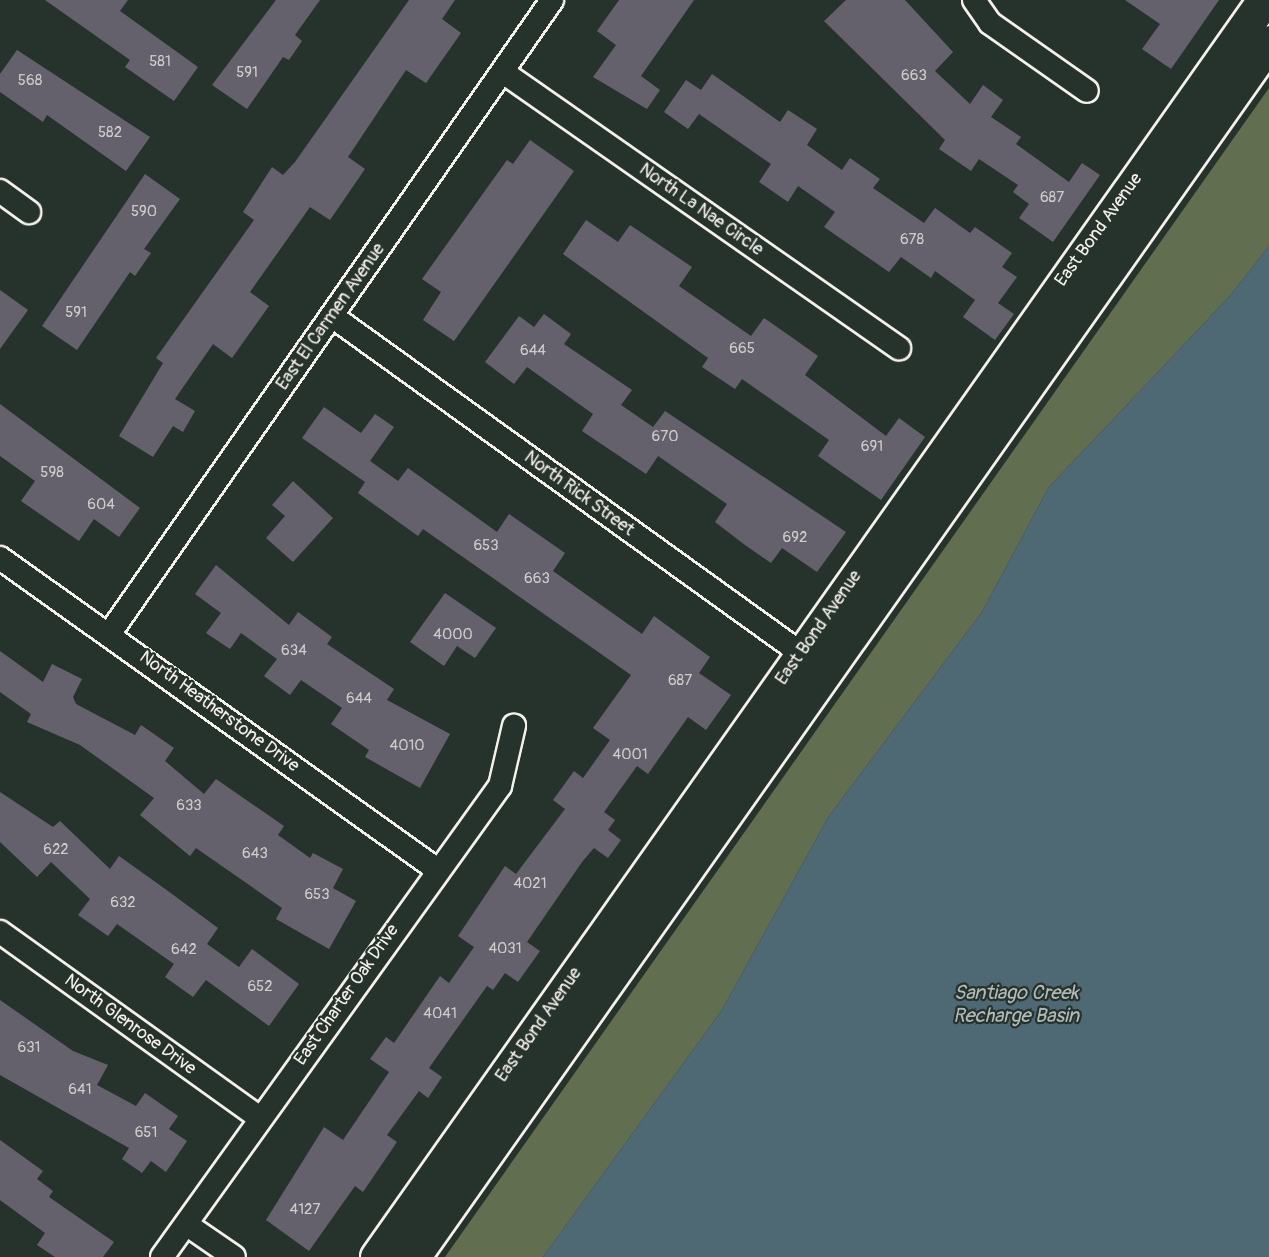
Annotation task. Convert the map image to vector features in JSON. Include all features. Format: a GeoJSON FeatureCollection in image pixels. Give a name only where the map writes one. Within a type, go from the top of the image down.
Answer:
{"type":"FeatureCollection","features":[{"type":"Feature","properties":{"kind":"street","name":"East El Carmen Avenue"},"geometry":{"type":"LineString","coordinates":[[110,633],[552,0]]}},
{"type":"Feature","properties":{"kind":"street"},"geometry":{"type":"LineString","coordinates":[[974,0],[990,23],[1086,91]]}},
{"type":"Feature","properties":{"kind":"street","name":"East Bond Avenue"},"geometry":{"type":"LineString","coordinates":[[413,1257],[1264,0]]}},
{"type":"Feature","properties":{"kind":"street","name":"East Bond Avenue"},"geometry":{"type":"LineString","coordinates":[[377,1257],[1269,42]]}},
{"type":"Feature","properties":{"kind":"street","name":"North La Nae Circle"},"geometry":{"type":"LineString","coordinates":[[502,72],[899,348]]}},
{"type":"Feature","properties":{"kind":"street"},"geometry":{"type":"LineString","coordinates":[[0,191],[29,212]]}},
{"type":"Feature","properties":{"kind":"street","name":"North Rick Street"},"geometry":{"type":"LineString","coordinates":[[332,316],[814,662]]}},
{"type":"Feature","properties":{"kind":"street","name":"North Heatherstone Drive"},"geometry":{"type":"LineString","coordinates":[[0,558],[110,633],[436,869]]}},
{"type":"Feature","properties":{"kind":"street","name":"East Charter Oak Drive"},"geometry":{"type":"LineString","coordinates":[[162,1257],[436,869],[500,786],[514,726]]}},
{"type":"Feature","properties":{"kind":"street","name":"North Glenrose Drive"},"geometry":{"type":"LineString","coordinates":[[0,932],[260,1118]]}},
{"type":"Feature","properties":{"kind":"street"},"geometry":{"type":"LineString","coordinates":[[186,1224],[234,1257]]}},
{"type":"Feature","properties":{"kind":"green space"},"geometry":{"type":"Polygon","coordinates":[[[1269,88],[1269,246],[1230,296],[1049,487],[982,612],[829,816],[722,1010],[543,1257],[445,1257],[1269,88]]]}},
{"type":"Feature","properties":{"kind":"water","name":"Santiago Creek Recharge Basin"},"geometry":{"type":"Polygon","coordinates":[[[1269,246],[1269,1257],[543,1257],[722,1010],[829,816],[982,612],[1049,487],[1230,296],[1269,246]]]}},
{"type":"Feature","properties":{"kind":"building"},"geometry":{"type":"Polygon","coordinates":[[[45,0],[128,0],[120,11],[198,67],[174,101],[125,67],[130,60],[45,0]]]}},
{"type":"Feature","properties":{"kind":"building"},"geometry":{"type":"Polygon","coordinates":[[[276,0],[320,0],[295,35],[302,41],[289,60],[283,57],[247,109],[212,85],[276,0]]]}},
{"type":"Feature","properties":{"kind":"building"},"geometry":{"type":"Polygon","coordinates":[[[409,0],[455,0],[442,19],[461,33],[426,83],[406,70],[348,157],[365,169],[330,220],[310,207],[250,292],[269,306],[232,358],[213,344],[175,399],[195,411],[183,432],[173,426],[153,457],[119,436],[163,363],[156,358],[254,220],[243,212],[272,167],[283,175],[295,162],[409,0]]]}},
{"type":"Feature","properties":{"kind":"building"},"geometry":{"type":"Polygon","coordinates":[[[619,0],[694,0],[641,76],[660,90],[647,109],[593,77],[616,45],[597,31],[619,0]]]}},
{"type":"Feature","properties":{"kind":"building"},"geometry":{"type":"Polygon","coordinates":[[[846,0],[905,0],[953,52],[935,71],[970,104],[983,85],[1003,100],[991,117],[1021,137],[1016,144],[1069,182],[1082,163],[1100,175],[1053,242],[1019,218],[1029,204],[1013,192],[1018,185],[979,159],[971,171],[939,149],[945,140],[824,21],[846,0]]]}},
{"type":"Feature","properties":{"kind":"building"},"geometry":{"type":"Polygon","coordinates":[[[1125,0],[1219,0],[1171,69],[1142,49],[1160,24],[1125,0]]]}},
{"type":"Feature","properties":{"kind":"building"},"geometry":{"type":"Polygon","coordinates":[[[17,50],[150,137],[126,171],[47,115],[43,122],[0,92],[0,74],[17,50]]]}},
{"type":"Feature","properties":{"kind":"building"},"geometry":{"type":"Polygon","coordinates":[[[712,74],[780,122],[788,110],[817,129],[807,145],[842,170],[850,158],[880,179],[873,188],[924,223],[935,208],[970,233],[975,227],[1012,253],[1002,267],[1017,277],[998,303],[1014,314],[995,340],[963,317],[975,300],[935,271],[931,278],[901,257],[889,272],[824,227],[835,212],[798,186],[788,202],[759,182],[771,164],[699,114],[688,129],[664,112],[686,80],[701,90],[712,74]]]}},
{"type":"Feature","properties":{"kind":"building"},"geometry":{"type":"Polygon","coordinates":[[[530,140],[574,171],[454,341],[423,320],[441,292],[422,279],[507,160],[513,164],[530,140]]]}},
{"type":"Feature","properties":{"kind":"building"},"geometry":{"type":"Polygon","coordinates":[[[145,174],[180,199],[144,249],[151,253],[135,276],[130,272],[77,350],[42,326],[145,174]]]}},
{"type":"Feature","properties":{"kind":"building"},"geometry":{"type":"Polygon","coordinates":[[[586,220],[618,242],[630,225],[692,267],[679,286],[751,336],[764,318],[818,356],[805,375],[886,436],[899,418],[925,437],[881,500],[818,456],[829,440],[742,379],[735,389],[702,367],[708,358],[563,254],[586,220]]]}},
{"type":"Feature","properties":{"kind":"building"},"geometry":{"type":"Polygon","coordinates":[[[0,290],[28,310],[0,349],[0,290]]]}},
{"type":"Feature","properties":{"kind":"building"},"geometry":{"type":"Polygon","coordinates":[[[544,314],[571,334],[564,344],[632,390],[621,405],[653,427],[665,411],[846,532],[817,572],[782,548],[771,563],[745,545],[715,522],[727,504],[658,456],[646,474],[582,431],[593,414],[527,367],[514,384],[485,362],[519,316],[534,327],[544,314]]]}},
{"type":"Feature","properties":{"kind":"building"},"geometry":{"type":"Polygon","coordinates":[[[0,404],[140,508],[119,537],[94,519],[79,541],[21,501],[35,481],[0,456],[0,404]]]}},
{"type":"Feature","properties":{"kind":"building"},"geometry":{"type":"Polygon","coordinates":[[[324,407],[361,433],[375,414],[394,427],[370,461],[398,481],[408,468],[497,532],[509,514],[565,553],[553,571],[642,634],[654,616],[710,657],[699,673],[731,695],[706,730],[688,717],[648,774],[637,766],[604,812],[615,820],[608,830],[621,840],[608,858],[594,848],[582,862],[527,942],[540,951],[518,982],[505,973],[493,990],[487,986],[429,1068],[442,1077],[428,1098],[419,1091],[387,1135],[397,1142],[363,1192],[355,1186],[309,1251],[266,1220],[324,1127],[343,1140],[389,1072],[370,1059],[386,1037],[394,1043],[440,976],[449,983],[474,947],[458,936],[505,866],[516,874],[565,809],[553,800],[574,771],[583,778],[610,740],[593,728],[631,675],[423,529],[418,536],[358,493],[365,482],[302,438],[324,407]]]}},
{"type":"Feature","properties":{"kind":"building"},"geometry":{"type":"Polygon","coordinates":[[[293,481],[333,518],[293,562],[266,538],[285,516],[272,505],[293,481]]]}},
{"type":"Feature","properties":{"kind":"building"},"geometry":{"type":"Polygon","coordinates":[[[216,565],[289,625],[298,612],[332,637],[327,644],[394,689],[387,700],[450,734],[420,788],[365,757],[369,750],[331,724],[342,708],[301,680],[290,695],[264,676],[277,659],[241,633],[230,649],[206,633],[221,613],[195,594],[216,565]]]}},
{"type":"Feature","properties":{"kind":"building"},"geometry":{"type":"Polygon","coordinates":[[[445,593],[496,628],[475,658],[457,646],[444,666],[410,642],[445,593]]]}},
{"type":"Feature","properties":{"kind":"building"},"geometry":{"type":"Polygon","coordinates":[[[0,651],[43,682],[52,664],[82,679],[73,697],[76,704],[135,735],[141,725],[174,748],[165,761],[204,794],[216,779],[284,826],[278,835],[310,858],[313,853],[343,869],[333,888],[356,901],[329,949],[276,919],[282,908],[196,848],[190,856],[140,815],[154,798],[80,745],[27,722],[31,714],[0,692],[0,651]]]}},
{"type":"Feature","properties":{"kind":"building"},"geometry":{"type":"Polygon","coordinates":[[[0,792],[53,827],[60,821],[110,869],[119,856],[168,891],[218,928],[207,944],[239,967],[252,949],[299,984],[269,1026],[206,980],[193,997],[165,977],[174,964],[117,924],[108,936],[78,915],[90,899],[51,862],[37,877],[0,842],[0,792]]]}},
{"type":"Feature","properties":{"kind":"building"},"geometry":{"type":"Polygon","coordinates":[[[0,1000],[73,1051],[108,1065],[97,1085],[136,1106],[145,1093],[178,1116],[169,1129],[187,1141],[166,1172],[151,1161],[142,1173],[122,1159],[129,1148],[0,1075],[0,1000]]]}},
{"type":"Feature","properties":{"kind":"building"},"geometry":{"type":"Polygon","coordinates":[[[0,1140],[43,1171],[37,1179],[53,1191],[49,1197],[114,1242],[103,1257],[55,1257],[37,1245],[45,1233],[0,1200],[0,1140]]]}}]}
